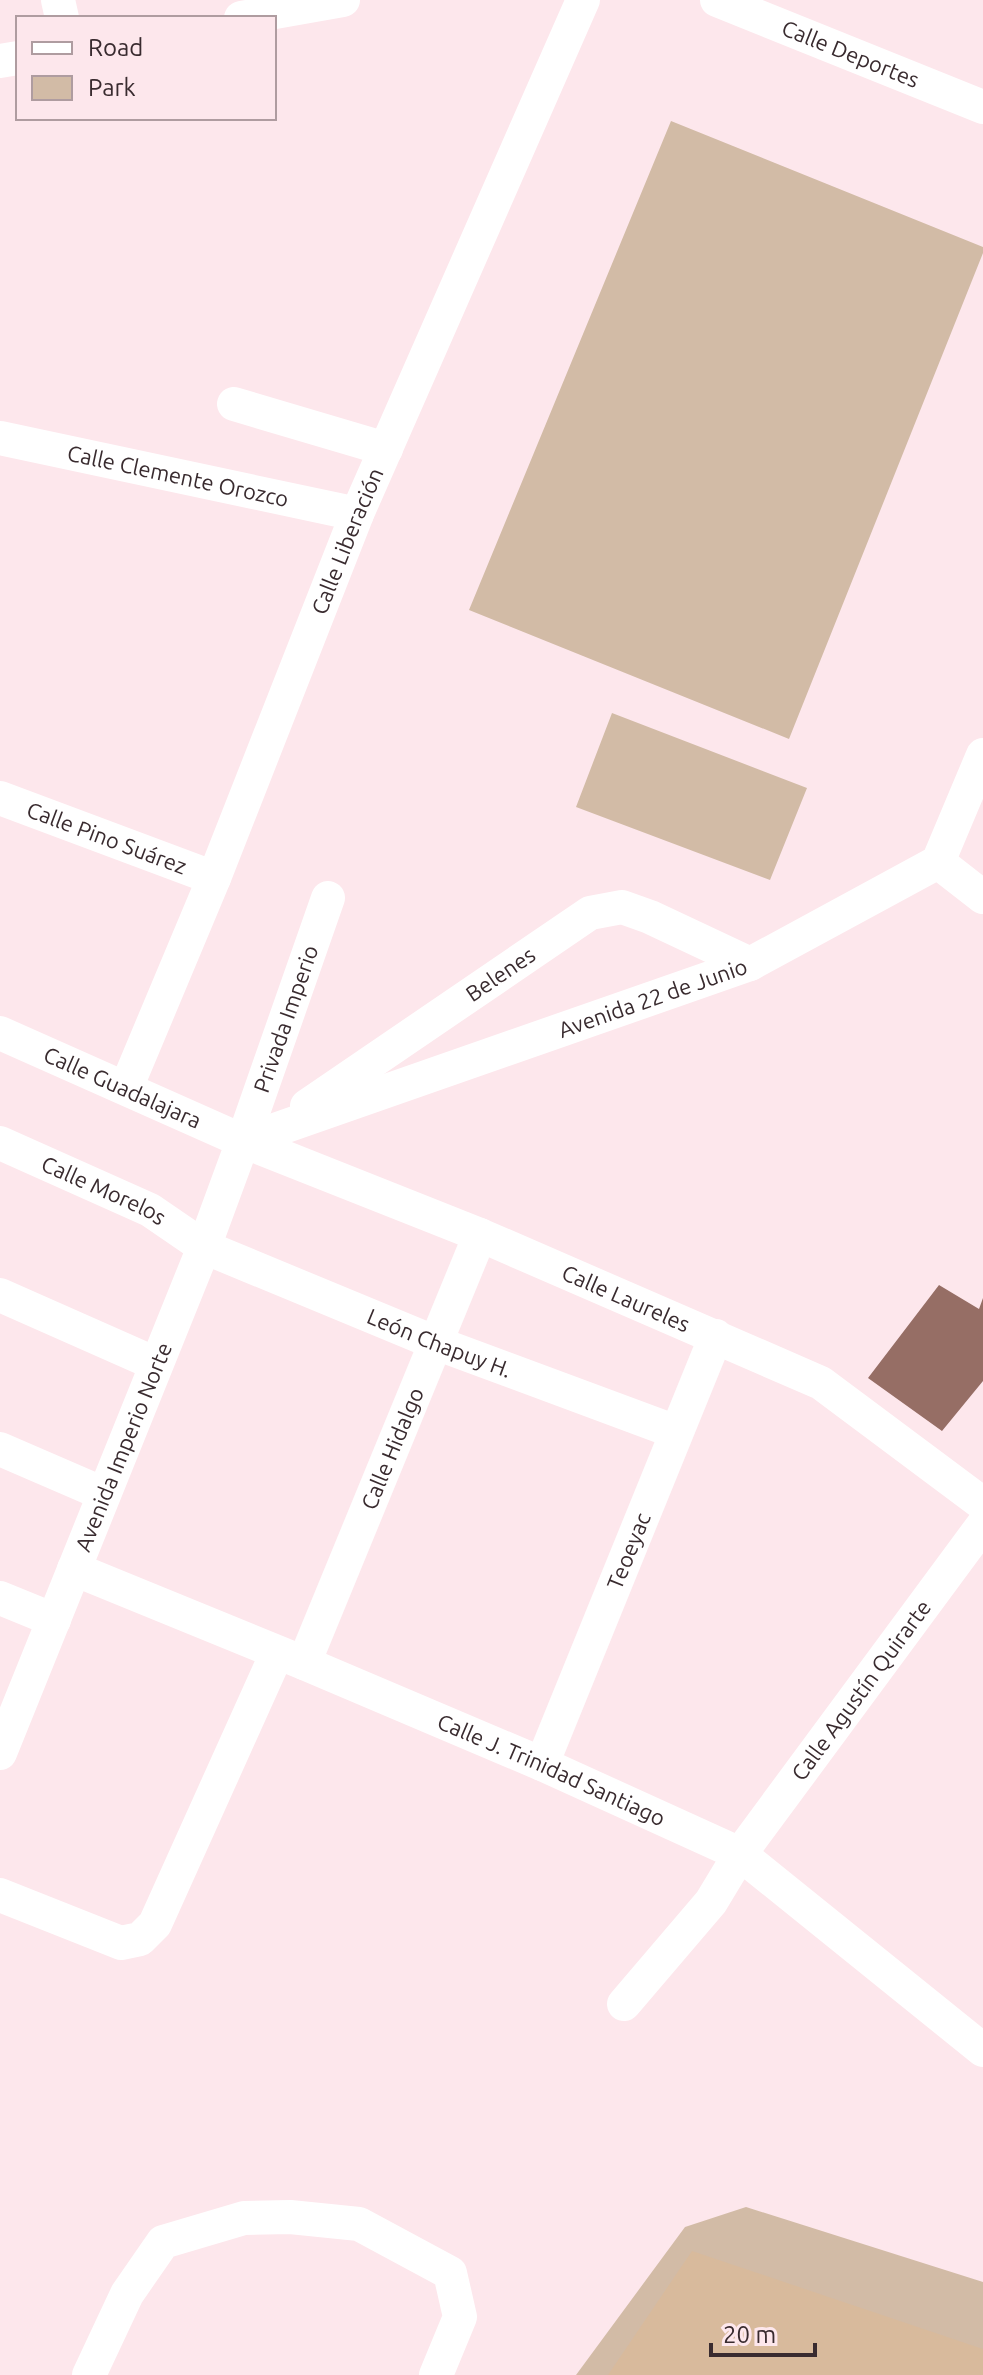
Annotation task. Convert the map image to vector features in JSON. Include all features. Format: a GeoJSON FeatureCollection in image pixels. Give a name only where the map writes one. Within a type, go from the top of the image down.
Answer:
{"type":"FeatureCollection","features":[{"type":"Feature","properties":{"kind":"street"},"geometry":{"type":"LineString","coordinates":[[252,16],[343,0]]}},
{"type":"Feature","properties":{"kind":"street","name":"Calle Liberación"},"geometry":{"type":"LineString","coordinates":[[126,1088],[214,878],[357,514],[583,0]]}},
{"type":"Feature","properties":{"kind":"street","name":"Calle Deportes"},"geometry":{"type":"LineString","coordinates":[[717,0],[983,107]]}},
{"type":"Feature","properties":{"kind":"street"},"geometry":{"type":"LineString","coordinates":[[234,404],[386,449]]}},
{"type":"Feature","properties":{"kind":"street","name":"Calle Clemente Orozco"},"geometry":{"type":"LineString","coordinates":[[0,438],[357,514]]}},
{"type":"Feature","properties":{"kind":"street"},"geometry":{"type":"LineString","coordinates":[[983,755],[938,862],[983,897]]}},
{"type":"Feature","properties":{"kind":"street","name":"Calle Pino Suárez"},"geometry":{"type":"LineString","coordinates":[[0,798],[214,878]]}},
{"type":"Feature","properties":{"kind":"street","name":"Avenida 22 de Junio"},"geometry":{"type":"LineString","coordinates":[[256,1137],[750,964],[938,862]]}},
{"type":"Feature","properties":{"kind":"street","name":"Privada Imperio"},"geometry":{"type":"LineString","coordinates":[[256,1137],[328,898]]}},
{"type":"Feature","properties":{"kind":"street","name":"Belenes"},"geometry":{"type":"LineString","coordinates":[[256,1137],[590,913],[622,907],[750,964]]}},
{"type":"Feature","properties":{"kind":"street","name":"Calle Guadalajara"},"geometry":{"type":"LineString","coordinates":[[0,1033],[126,1088],[256,1137]]}},
{"type":"Feature","properties":{"kind":"street","name":"Calle Laureles"},"geometry":{"type":"LineString","coordinates":[[256,1137],[821,1383],[983,1504]]}},
{"type":"Feature","properties":{"kind":"street","name":"Avenida Imperio Norte"},"geometry":{"type":"LineString","coordinates":[[0,1753],[204,1247],[256,1137]]}},
{"type":"Feature","properties":{"kind":"street","name":"Calle Morelos"},"geometry":{"type":"LineString","coordinates":[[0,1143],[150,1210],[204,1247]]}},
{"type":"Feature","properties":{"kind":"street","name":"Calle Hidalgo"},"geometry":{"type":"LineString","coordinates":[[0,1895],[121,1943],[140,1939],[155,1924],[291,1658],[436,1343],[480,1235]]}},
{"type":"Feature","properties":{"kind":"street","name":"León Chapuy H."},"geometry":{"type":"LineString","coordinates":[[204,1247],[436,1343],[676,1432]]}},
{"type":"Feature","properties":{"kind":"street"},"geometry":{"type":"LineString","coordinates":[[0,1295],[156,1364]]}},
{"type":"Feature","properties":{"kind":"street","name":"Teoeyac"},"geometry":{"type":"LineString","coordinates":[[542,1764],[716,1336]]}},
{"type":"Feature","properties":{"kind":"street"},"geometry":{"type":"LineString","coordinates":[[0,1449],[104,1494]]}},
{"type":"Feature","properties":{"kind":"street","name":"Calle Agustín Quirarte"},"geometry":{"type":"LineString","coordinates":[[624,2004],[711,1902],[740,1854],[983,1525]]}},
{"type":"Feature","properties":{"kind":"street","name":"Calle J. Trinidad Santiago"},"geometry":{"type":"LineString","coordinates":[[74,1569],[542,1764],[740,1854],[983,2050]]}},
{"type":"Feature","properties":{"kind":"street"},"geometry":{"type":"LineString","coordinates":[[0,1598],[54,1620]]}},
{"type":"Feature","properties":{"kind":"street"},"geometry":{"type":"LineString","coordinates":[[89,2375],[127,2294],[163,2242],[244,2218],[290,2217],[359,2224],[450,2273],[460,2317],[436,2375]]}},
{"type":"Feature","properties":{"kind":"green space"},"geometry":{"type":"Polygon","coordinates":[[[671,121],[983,247],[789,739],[469,610],[671,121]]]}},
{"type":"Feature","properties":{"kind":"green space"},"geometry":{"type":"Polygon","coordinates":[[[612,713],[807,788],[770,880],[576,807],[612,713]]]}},
{"type":"Feature","properties":{"kind":"green space"},"geometry":{"type":"Polygon","coordinates":[[[746,2207],[983,2282],[983,2375],[576,2375],[685,2227],[746,2207]]]}},
{"type":"Feature","properties":{"kind":"shaded area"},"geometry":{"type":"Polygon","coordinates":[[[692,2251],[983,2349],[983,2375],[608,2375],[692,2251]]]}},
{"type":"Feature","properties":{"kind":"building"},"geometry":{"type":"Polygon","coordinates":[[[939,1285],[979,1309],[983,1298],[983,1381],[942,1431],[868,1378],[939,1285]]]}}]}
